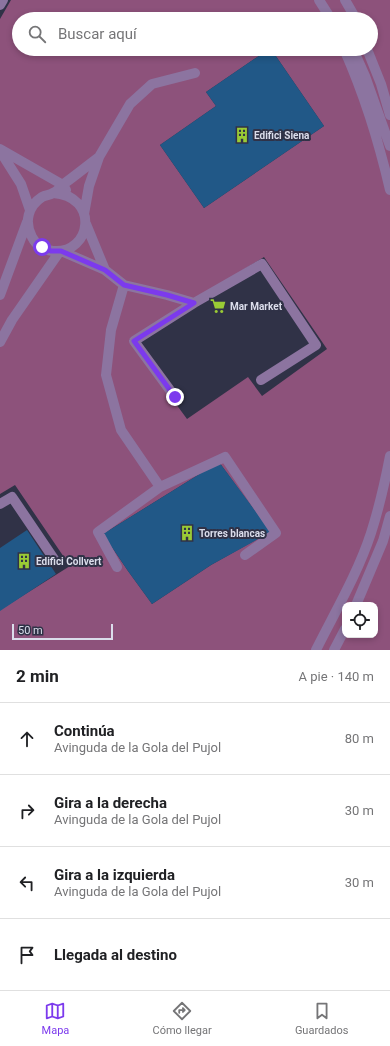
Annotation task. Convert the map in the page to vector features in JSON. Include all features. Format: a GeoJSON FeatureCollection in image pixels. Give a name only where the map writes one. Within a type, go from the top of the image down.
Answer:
{"type":"FeatureCollection","features":[{"type":"Feature","properties":{"kind":"street"},"geometry":{"type":"LineString","coordinates":[[0,5],[3,0]]}},
{"type":"Feature","properties":{"kind":"street"},"geometry":{"type":"LineString","coordinates":[[319,0],[327,12]]}},
{"type":"Feature","properties":{"kind":"street"},"geometry":{"type":"LineString","coordinates":[[345,0],[352,12]]}},
{"type":"Feature","properties":{"kind":"street"},"geometry":{"type":"LineString","coordinates":[[347,56],[357,77],[383,158],[390,190]]}},
{"type":"Feature","properties":{"kind":"street"},"geometry":{"type":"LineString","coordinates":[[356,56],[365,76],[390,146]]}},
{"type":"Feature","properties":{"kind":"street"},"geometry":{"type":"LineString","coordinates":[[370,56],[381,84],[390,114]]}},
{"type":"Feature","properties":{"kind":"street"},"geometry":{"type":"LineString","coordinates":[[0,150],[21,184],[28,215],[29,232],[34,241],[51,251],[60,251],[69,248],[77,242],[83,234],[89,186],[99,157],[130,104],[152,84],[195,73]]}},
{"type":"Feature","properties":{"kind":"street"},"geometry":{"type":"LineString","coordinates":[[381,84],[390,90]]}},
{"type":"Feature","properties":{"kind":"street"},"geometry":{"type":"LineString","coordinates":[[0,150],[63,185],[72,198],[80,205],[105,270]]}},
{"type":"Feature","properties":{"kind":"street"},"geometry":{"type":"LineString","coordinates":[[0,295],[28,215],[35,202],[44,196],[53,193],[99,157]]}},
{"type":"Feature","properties":{"kind":"street"},"geometry":{"type":"LineString","coordinates":[[53,193],[63,194],[72,198]]}},
{"type":"Feature","properties":{"kind":"street"},"geometry":{"type":"LineString","coordinates":[[60,251],[105,270],[124,285],[194,303]]}},
{"type":"Feature","properties":{"kind":"street"},"geometry":{"type":"LineString","coordinates":[[0,342],[12,320],[60,251]]}},
{"type":"Feature","properties":{"kind":"street"},"geometry":{"type":"LineString","coordinates":[[175,397],[134,341],[194,303],[262,264],[316,345],[261,380]]}},
{"type":"Feature","properties":{"kind":"street"},"geometry":{"type":"LineString","coordinates":[[124,285],[111,330],[106,375],[121,430],[160,487]]}},
{"type":"Feature","properties":{"kind":"street"},"geometry":{"type":"LineString","coordinates":[[316,650],[352,578],[371,534],[390,456]]}},
{"type":"Feature","properties":{"kind":"street"},"geometry":{"type":"LineString","coordinates":[[117,566],[98,532],[160,487],[225,457],[276,533],[245,554]]}},
{"type":"Feature","properties":{"kind":"street"},"geometry":{"type":"LineString","coordinates":[[0,504],[12,497],[54,559]]}},
{"type":"Feature","properties":{"kind":"street"},"geometry":{"type":"LineString","coordinates":[[357,602],[383,541],[390,516]]}},
{"type":"Feature","properties":{"kind":"street"},"geometry":{"type":"LineString","coordinates":[[334,650],[342,635]]}},
{"type":"Feature","properties":{"kind":"shaded area"},"geometry":{"type":"Polygon","coordinates":[[[11,0],[390,0],[390,650],[0,650],[0,610],[70,566],[15,485],[0,494],[0,19],[11,0]],[[12,12],[12,56],[259,56],[206,92],[216,106],[160,145],[204,208],[324,126],[276,56],[378,56],[378,12],[12,12]],[[264,257],[129,340],[187,419],[248,377],[262,396],[327,349],[264,257]],[[219,462],[103,534],[152,604],[211,565],[270,532],[219,462]]]}},
{"type":"Feature","properties":{"kind":"building","name":"Edifici Siena"},"geometry":{"type":"Polygon","coordinates":[[[259,56],[276,56],[324,126],[204,208],[160,145],[216,106],[206,92],[259,56]]]}},
{"type":"Feature","properties":{"kind":"building","name":"Torres blancas"},"geometry":{"type":"Polygon","coordinates":[[[219,462],[271,532],[211,565],[152,604],[103,534],[219,462]]]}},
{"type":"Feature","properties":{"kind":"building","name":"Edifici Collvert"},"geometry":{"type":"Polygon","coordinates":[[[27,530],[56,574],[0,611],[0,548],[27,530]]]}},
{"type":"Feature","properties":{"kind":"place","name":"Edifici Siena"},"geometry":{"type":"Point","coordinates":[242,135]}},
{"type":"Feature","properties":{"kind":"place","name":"Mar Market"},"geometry":{"type":"Point","coordinates":[218,306]}},
{"type":"Feature","properties":{"kind":"place","name":"Torres blancas"},"geometry":{"type":"Point","coordinates":[187,533]}},
{"type":"Feature","properties":{"kind":"place","name":"Edifici Collvert"},"geometry":{"type":"Point","coordinates":[24,561]}},
{"type":"Feature","properties":{"kind":"route"},"geometry":{"type":"LineString","coordinates":[[42,247],[51,251],[61,251],[105,270],[124,285],[194,303],[134,341],[175,397]]}}]}
